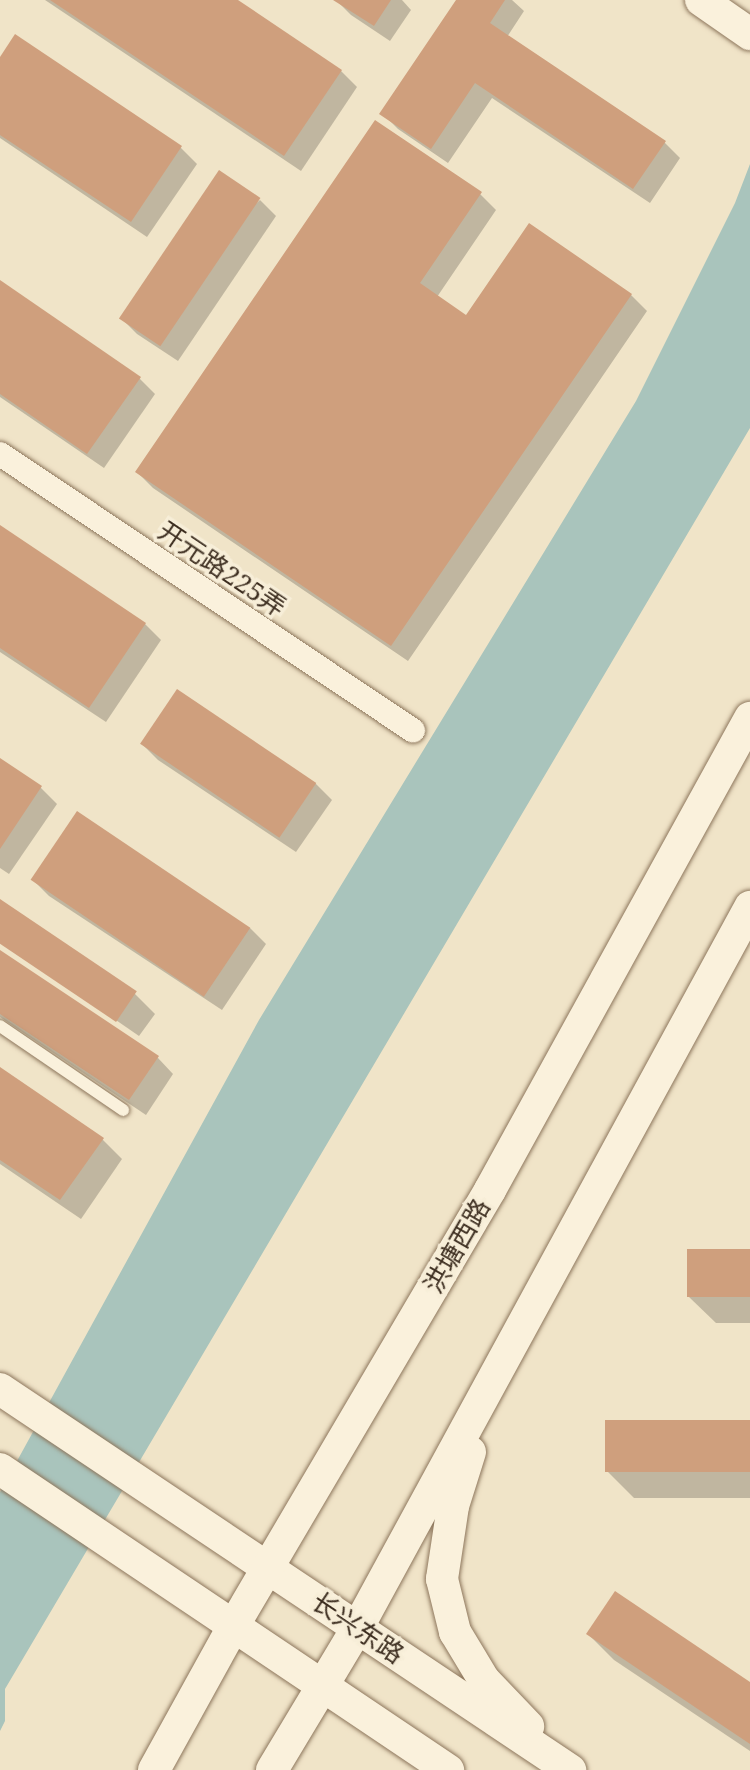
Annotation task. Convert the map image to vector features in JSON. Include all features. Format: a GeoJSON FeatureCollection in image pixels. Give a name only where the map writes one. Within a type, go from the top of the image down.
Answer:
{"type":"FeatureCollection","features":[{"type":"Feature","properties":{"kind":"main road"},"geometry":{"type":"LineString","coordinates":[[701,0],[750,34]]}},
{"type":"Feature","properties":{"kind":"main road","name":"洪塘西路"},"geometry":{"type":"LineString","coordinates":[[154,1770],[234,1625],[490,1190],[750,718]]}},
{"type":"Feature","properties":{"kind":"main road"},"geometry":{"type":"LineString","coordinates":[[272,1770],[358,1627],[750,907]]}},
{"type":"Feature","properties":{"kind":"main road"},"geometry":{"type":"LineString","coordinates":[[492,1380],[453,1506],[442,1579],[455,1632],[484,1680],[570,1770]]}},
{"type":"Feature","properties":{"kind":"main road","name":"长兴东路"},"geometry":{"type":"LineString","coordinates":[[0,1389],[570,1770]]}},
{"type":"Feature","properties":{"kind":"main road"},"geometry":{"type":"LineString","coordinates":[[3,1471],[448,1770]]}},
{"type":"Feature","properties":{"kind":"street","name":"开元路225弄"},"geometry":{"type":"LineString","coordinates":[[0,454],[413,731]]}},
{"type":"Feature","properties":{"kind":"lane"},"geometry":{"type":"LineString","coordinates":[[0,1026],[123,1110]]}},
{"type":"Feature","properties":{"kind":"water"},"geometry":{"type":"Polygon","coordinates":[[[750,164],[750,428],[5,1689],[5,1721],[0,1731],[0,1492],[259,1020],[636,401],[735,203],[750,164]]]}},
{"type":"Feature","properties":{"kind":"building"},"geometry":{"type":"Polygon","coordinates":[[[50,0],[238,0],[342,70],[284,156],[50,0]]]}},
{"type":"Feature","properties":{"kind":"building"},"geometry":{"type":"Polygon","coordinates":[[[333,0],[391,0],[374,26],[333,0]]]}},
{"type":"Feature","properties":{"kind":"building"},"geometry":{"type":"Polygon","coordinates":[[[456,0],[505,0],[490,23],[666,141],[633,189],[475,83],[431,149],[379,114],[456,0]]]}},
{"type":"Feature","properties":{"kind":"building"},"geometry":{"type":"Polygon","coordinates":[[[15,34],[182,146],[131,222],[0,135],[0,57],[15,34]]]}},
{"type":"Feature","properties":{"kind":"building"},"geometry":{"type":"Polygon","coordinates":[[[375,120],[482,192],[420,283],[466,315],[529,223],[632,294],[391,646],[135,472],[375,120]]]}},
{"type":"Feature","properties":{"kind":"building"},"geometry":{"type":"Polygon","coordinates":[[[219,170],[260,198],[160,346],[119,318],[219,170]]]}},
{"type":"Feature","properties":{"kind":"building"},"geometry":{"type":"Polygon","coordinates":[[[0,280],[141,377],[87,454],[0,394],[0,280]]]}},
{"type":"Feature","properties":{"kind":"building"},"geometry":{"type":"Polygon","coordinates":[[[0,525],[146,623],[89,708],[0,648],[0,525]]]}},
{"type":"Feature","properties":{"kind":"building"},"geometry":{"type":"Polygon","coordinates":[[[177,689],[316,783],[279,838],[140,744],[177,689]]]}},
{"type":"Feature","properties":{"kind":"building"},"geometry":{"type":"Polygon","coordinates":[[[0,758],[42,786],[0,849],[0,758]]]}},
{"type":"Feature","properties":{"kind":"building"},"geometry":{"type":"Polygon","coordinates":[[[77,811],[250,928],[204,997],[31,880],[77,811]]]}},
{"type":"Feature","properties":{"kind":"building"},"geometry":{"type":"Polygon","coordinates":[[[0,899],[137,991],[116,1022],[0,944],[0,899]]]}},
{"type":"Feature","properties":{"kind":"building"},"geometry":{"type":"Polygon","coordinates":[[[0,950],[159,1056],[129,1100],[0,1014],[0,950]]]}},
{"type":"Feature","properties":{"kind":"building"},"geometry":{"type":"Polygon","coordinates":[[[0,1067],[104,1138],[60,1200],[0,1160],[0,1067]]]}},
{"type":"Feature","properties":{"kind":"building"},"geometry":{"type":"Polygon","coordinates":[[[687,1249],[750,1249],[750,1297],[687,1297],[687,1249]]]}},
{"type":"Feature","properties":{"kind":"building"},"geometry":{"type":"Polygon","coordinates":[[[605,1420],[750,1420],[750,1472],[605,1472],[605,1420]]]}},
{"type":"Feature","properties":{"kind":"building"},"geometry":{"type":"Polygon","coordinates":[[[615,1591],[750,1682],[750,1744],[586,1634],[615,1591]]]}}]}
